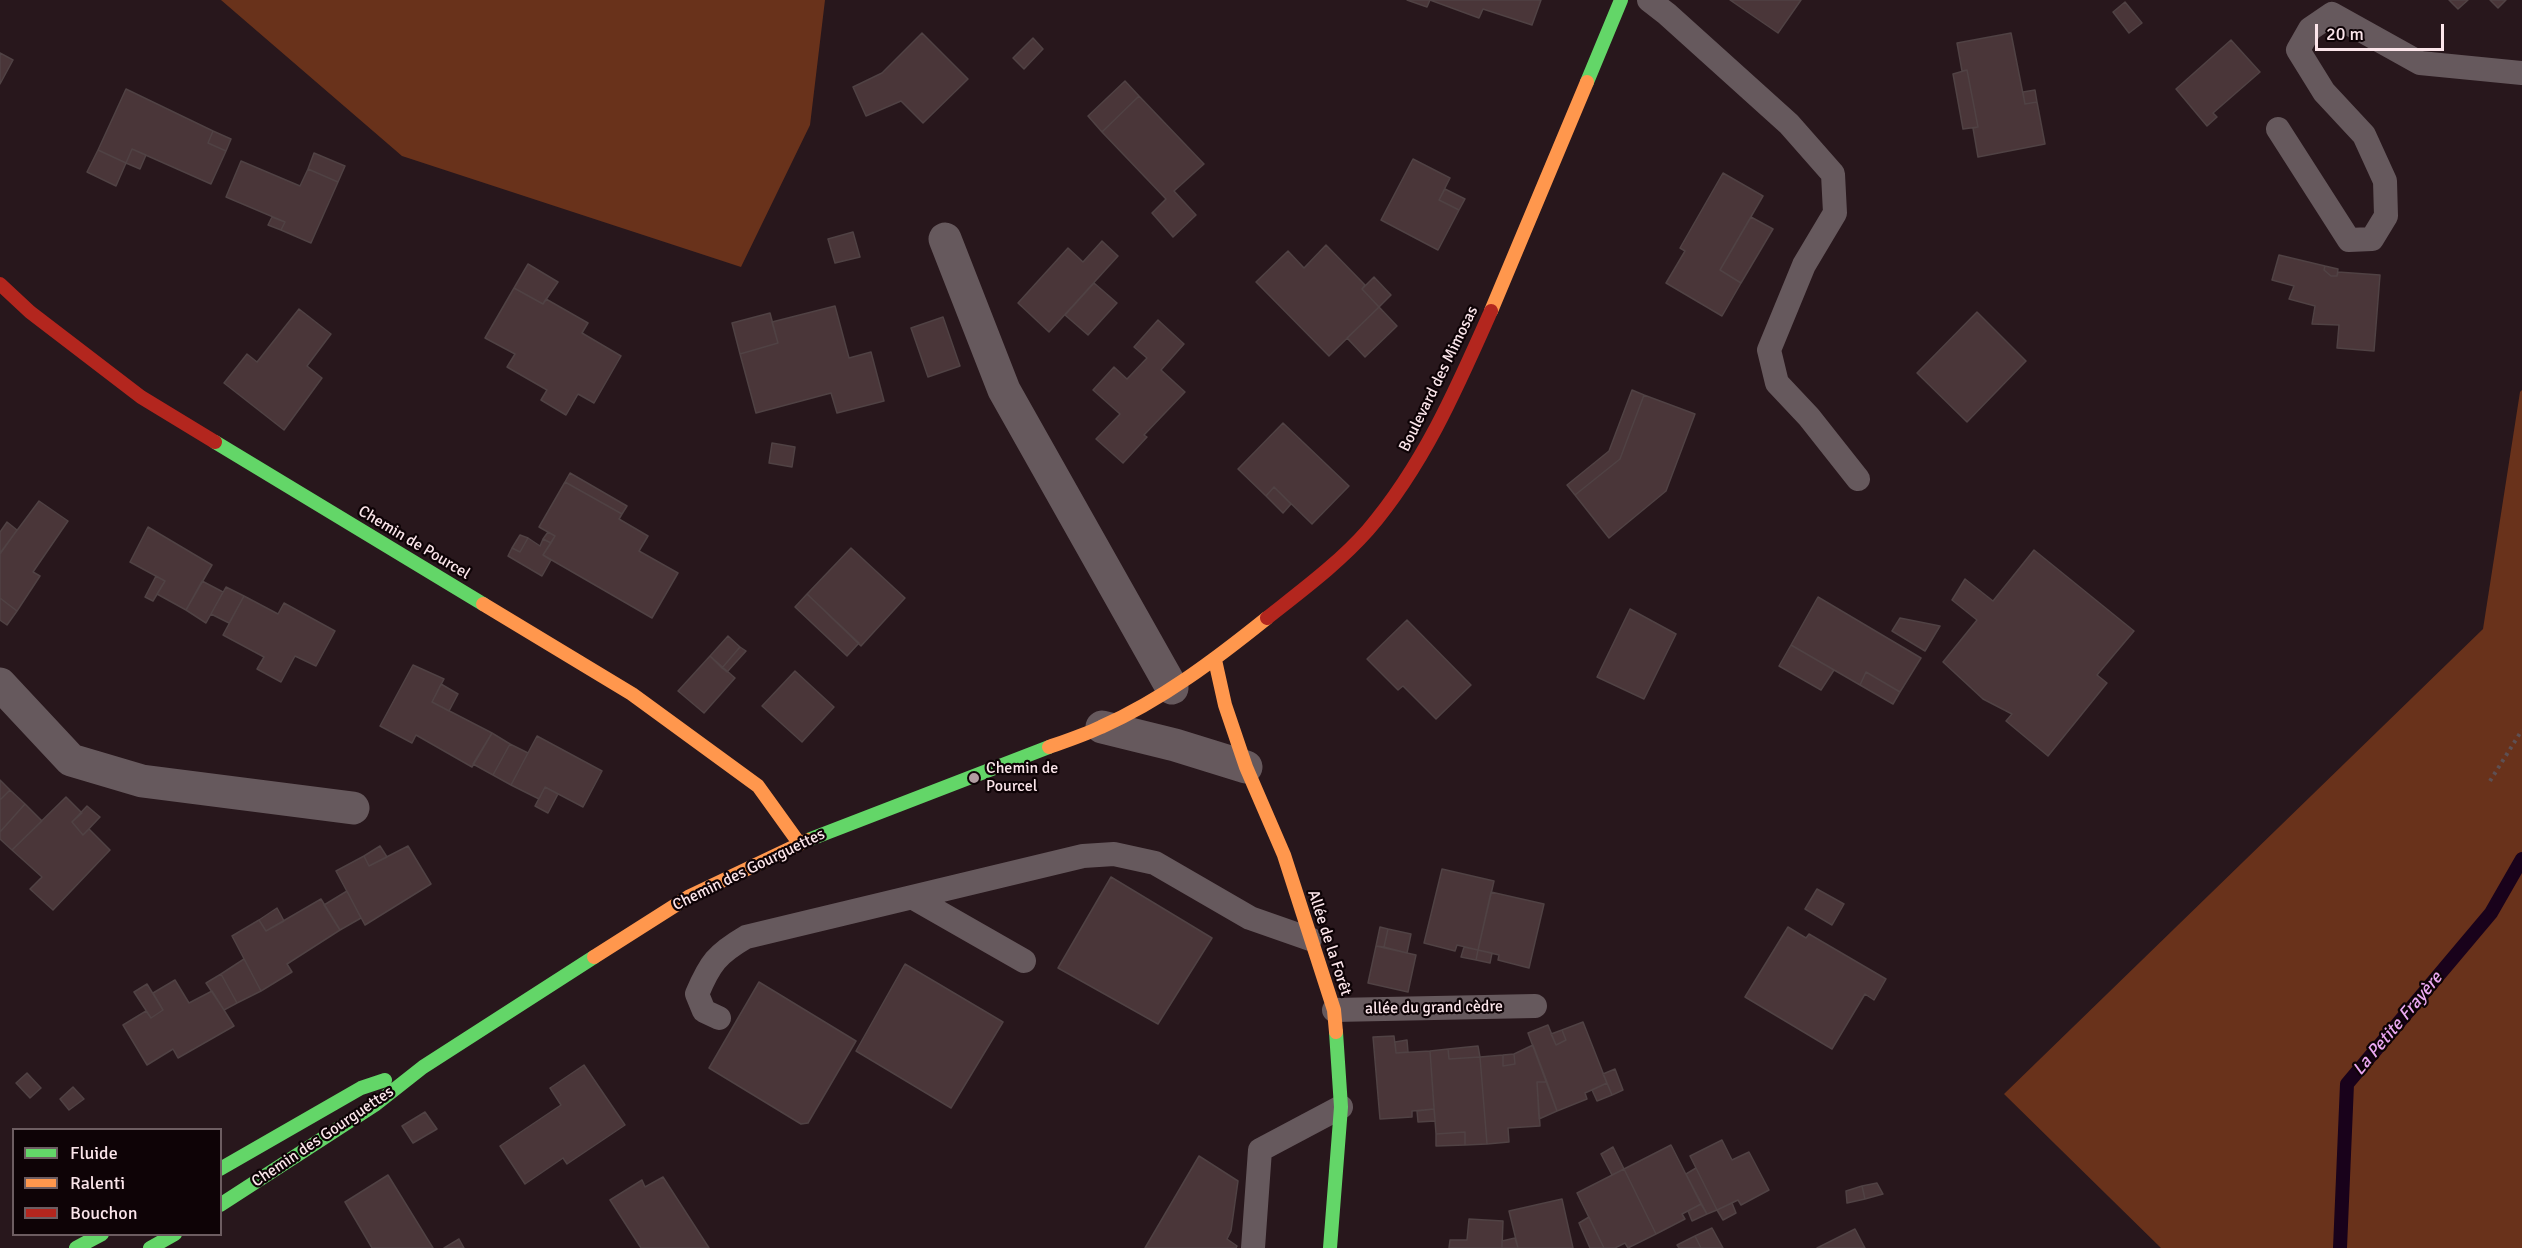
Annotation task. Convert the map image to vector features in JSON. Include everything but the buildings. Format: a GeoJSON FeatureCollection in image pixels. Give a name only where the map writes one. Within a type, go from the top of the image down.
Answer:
{"type":"FeatureCollection","features":[{"type":"Feature","properties":{"kind":"main road","name":"Boulevard des Mimosas"},"geometry":{"type":"LineString","coordinates":[[1172,688],[1215,660],[1317,578],[1367,531],[1413,469],[1454,394],[1541,198],[1621,0]]}},
{"type":"Feature","properties":{"kind":"main road","name":"Chemin de Pourcel"},"geometry":{"type":"LineString","coordinates":[[0,284],[30,312],[141,397],[632,694],[758,786],[799,843]]}},
{"type":"Feature","properties":{"kind":"main road","name":"Allée de la Forêt"},"geometry":{"type":"LineString","coordinates":[[1215,660],[1226,705],[1246,768],[1284,855],[1334,1010],[1341,1107],[1329,1248]]}},
{"type":"Feature","properties":{"kind":"main road","name":"Chemin des Gourguettes"},"geometry":{"type":"LineString","coordinates":[[222,1204],[376,1104],[423,1067],[690,896],[799,843],[1102,727],[1172,688]]}},
{"type":"Feature","properties":{"kind":"main road","name":"Chemin des Gourguettes"},"geometry":{"type":"LineString","coordinates":[[222,1168],[361,1088],[423,1067]]}},
{"type":"Feature","properties":{"kind":"main road"},"geometry":{"type":"LineString","coordinates":[[76,1248],[98,1236]]}},
{"type":"Feature","properties":{"kind":"main road"},"geometry":{"type":"LineString","coordinates":[[150,1248],[171,1236]]}},
{"type":"Feature","properties":{"kind":"street"},"geometry":{"type":"LineString","coordinates":[[945,239],[1004,390],[1172,688]]}},
{"type":"Feature","properties":{"kind":"street"},"geometry":{"type":"LineString","coordinates":[[0,684],[71,760],[142,781],[353,808]]}},
{"type":"Feature","properties":{"kind":"street"},"geometry":{"type":"LineString","coordinates":[[1102,727],[1174,745],[1246,768]]}},
{"type":"Feature","properties":{"kind":"lane"},"geometry":{"type":"LineString","coordinates":[[1649,0],[1789,124],[1833,174],[1835,213],[1804,266],[1769,350],[1777,383],[1809,417],[1858,479]]}},
{"type":"Feature","properties":{"kind":"lane"},"geometry":{"type":"LineString","coordinates":[[2278,129],[2349,240],[2372,239],[2386,216],[2385,181],[2364,135],[2324,92],[2298,50],[2310,29],[2332,14],[2421,63],[2522,73]]}},
{"type":"Feature","properties":{"kind":"lane"},"geometry":{"type":"LineString","coordinates":[[719,1018],[704,1011],[697,994],[707,970],[722,951],[746,937],[1083,856],[1114,854],[1155,863],[1250,918],[1310,939]]}},
{"type":"Feature","properties":{"kind":"lane"},"geometry":{"type":"LineString","coordinates":[[912,897],[1024,961]]}},
{"type":"Feature","properties":{"kind":"lane","name":"allée du grand cèdre"},"geometry":{"type":"LineString","coordinates":[[1334,1010],[1535,1006]]}},
{"type":"Feature","properties":{"kind":"lane"},"geometry":{"type":"LineString","coordinates":[[1253,1248],[1260,1150],[1341,1107]]}},
{"type":"Feature","properties":{"kind":"path"},"geometry":{"type":"LineString","coordinates":[[2490,781],[2522,730]]}},
{"type":"Feature","properties":{"kind":"shaded area"},"geometry":{"type":"Polygon","coordinates":[[[221,0],[825,0],[810,125],[741,267],[402,156],[221,0]]]}},
{"type":"Feature","properties":{"kind":"shaded area"},"geometry":{"type":"Polygon","coordinates":[[[2522,390],[2522,1248],[2161,1248],[2004,1094],[2483,629],[2522,390]]]}},
{"type":"Feature","properties":{"kind":"waterway","name":"La Petite Frayère"},"geometry":{"type":"LineString","coordinates":[[2340,1248],[2347,1084],[2491,913],[2522,859]]}},
{"type":"Feature","properties":{"kind":"traffic: fast"},"geometry":{"type":"LineString","coordinates":[[1587,82],[1621,0]]}},
{"type":"Feature","properties":{"kind":"traffic: fast"},"geometry":{"type":"LineString","coordinates":[[215,442],[483,604]]}},
{"type":"Feature","properties":{"kind":"traffic: fast"},"geometry":{"type":"LineString","coordinates":[[808,840],[1049,747]]}},
{"type":"Feature","properties":{"kind":"traffic: fast"},"geometry":{"type":"LineString","coordinates":[[222,1204],[376,1104],[423,1067],[594,957]]}},
{"type":"Feature","properties":{"kind":"traffic: fast"},"geometry":{"type":"LineString","coordinates":[[1330,1248],[1341,1107],[1336,1032]]}},
{"type":"Feature","properties":{"kind":"traffic: fast"},"geometry":{"type":"LineString","coordinates":[[222,1168],[361,1088],[385,1080]]}},
{"type":"Feature","properties":{"kind":"traffic: fast"},"geometry":{"type":"LineString","coordinates":[[76,1248],[98,1236]]}},
{"type":"Feature","properties":{"kind":"traffic: fast"},"geometry":{"type":"LineString","coordinates":[[150,1248],[171,1236]]}},
{"type":"Feature","properties":{"kind":"traffic: slow"},"geometry":{"type":"LineString","coordinates":[[1491,311],[1587,82]]}},
{"type":"Feature","properties":{"kind":"traffic: slow"},"geometry":{"type":"LineString","coordinates":[[483,604],[632,694],[758,786],[799,843]]}},
{"type":"Feature","properties":{"kind":"traffic: slow"},"geometry":{"type":"LineString","coordinates":[[1049,747],[1095,730],[1146,704],[1208,663],[1267,618]]}},
{"type":"Feature","properties":{"kind":"traffic: slow"},"geometry":{"type":"LineString","coordinates":[[1215,660],[1225,705],[1246,767],[1284,855],[1334,1010],[1336,1032]]}},
{"type":"Feature","properties":{"kind":"traffic: slow"},"geometry":{"type":"LineString","coordinates":[[594,957],[690,896],[808,840]]}},
{"type":"Feature","properties":{"kind":"traffic: jam"},"geometry":{"type":"LineString","coordinates":[[0,284],[30,312],[141,397],[215,442]]}},
{"type":"Feature","properties":{"kind":"traffic: jam"},"geometry":{"type":"LineString","coordinates":[[1267,618],[1345,554],[1388,505],[1406,480],[1437,425],[1491,311]]}},
{"type":"Feature","properties":{"kind":"place","name":"Chemin de Pourcel"},"geometry":{"type":"Point","coordinates":[974,778]}}]}
